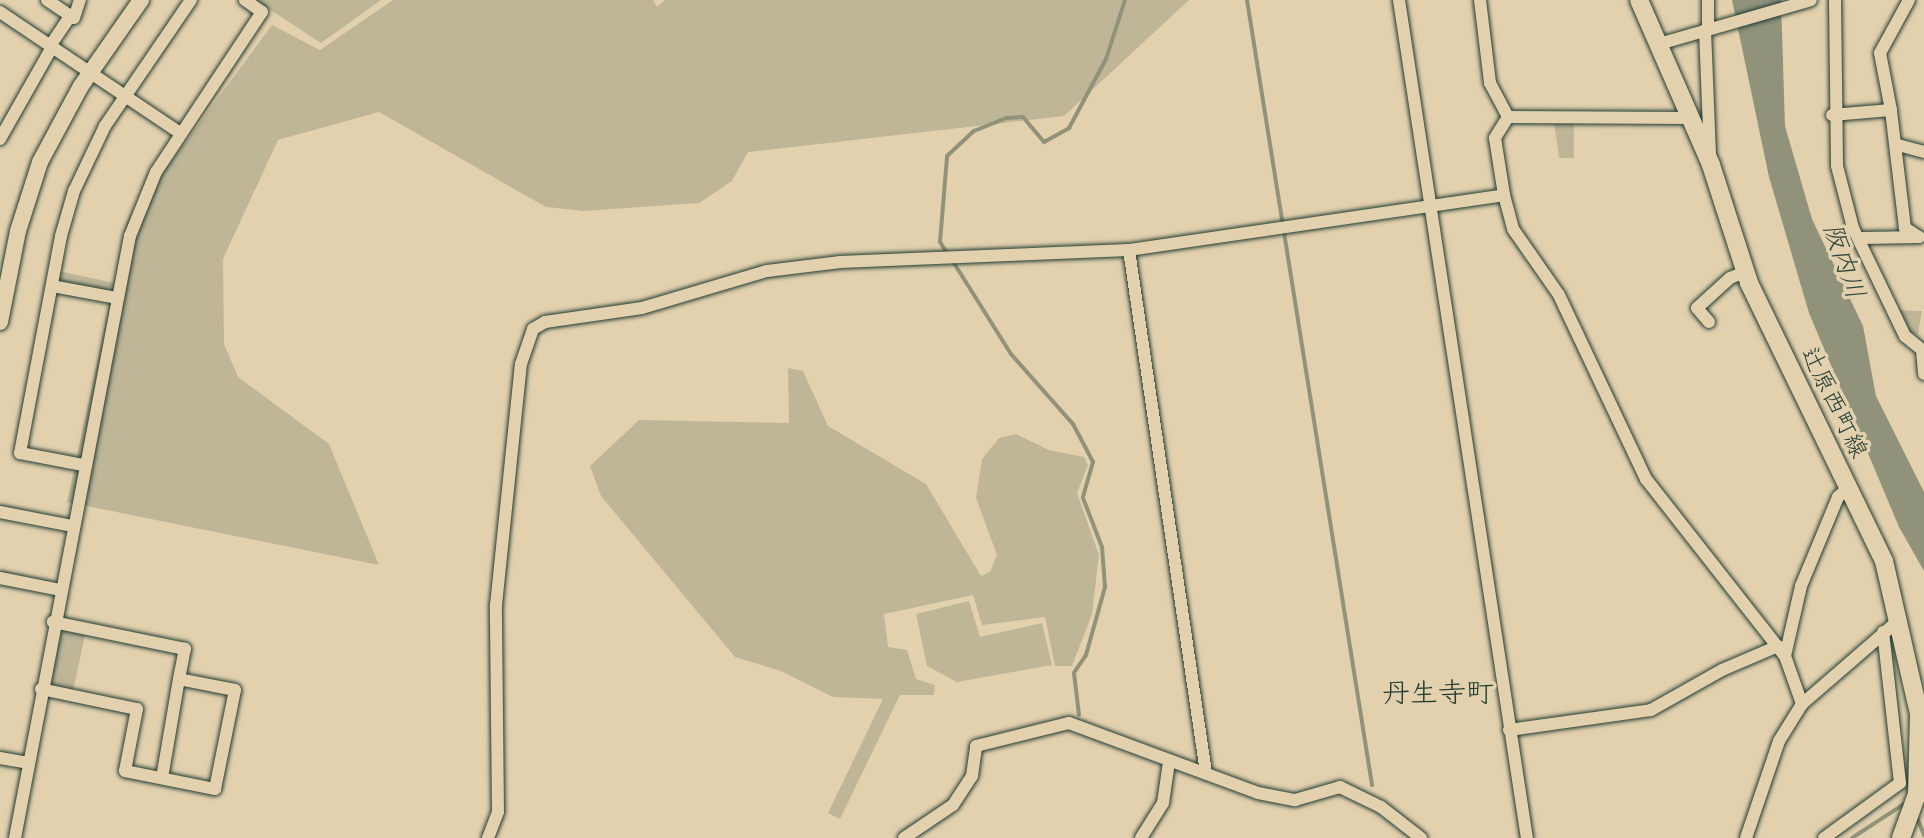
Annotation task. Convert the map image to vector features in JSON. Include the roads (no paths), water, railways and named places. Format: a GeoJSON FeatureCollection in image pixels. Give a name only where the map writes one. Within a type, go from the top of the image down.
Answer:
{"type":"FeatureCollection","features":[{"type":"Feature","properties":{"kind":"main road","name":"辻原西町線"},"geometry":{"type":"LineString","coordinates":[[1639,0],[1711,165],[1745,272],[1884,561],[1900,619],[1921,748],[1917,794],[1901,838]]}},
{"type":"Feature","properties":{"kind":"street"},"geometry":{"type":"LineString","coordinates":[[47,0],[66,8],[81,7],[80,0]]}},
{"type":"Feature","properties":{"kind":"street"},"geometry":{"type":"LineString","coordinates":[[0,322],[32,183],[52,135],[89,73],[141,0]]}},
{"type":"Feature","properties":{"kind":"street"},"geometry":{"type":"LineString","coordinates":[[83,465],[20,453],[74,191],[125,97],[191,0]]}},
{"type":"Feature","properties":{"kind":"street"},"geometry":{"type":"LineString","coordinates":[[15,838],[83,465],[136,219],[180,133],[262,12],[245,0]]}},
{"type":"Feature","properties":{"kind":"street"},"geometry":{"type":"LineString","coordinates":[[1399,0],[1527,838]]}},
{"type":"Feature","properties":{"kind":"street"},"geometry":{"type":"LineString","coordinates":[[1480,0],[1490,83],[1508,117]]}},
{"type":"Feature","properties":{"kind":"street"},"geometry":{"type":"LineString","coordinates":[[1708,0],[1711,165]]}},
{"type":"Feature","properties":{"kind":"street"},"geometry":{"type":"LineString","coordinates":[[1659,44],[1811,0]]}},
{"type":"Feature","properties":{"kind":"street"},"geometry":{"type":"LineString","coordinates":[[1835,0],[1832,115],[1837,166],[1853,228],[1862,238],[1882,295],[1905,336],[1923,348],[1924,374]]}},
{"type":"Feature","properties":{"kind":"street"},"geometry":{"type":"LineString","coordinates":[[1909,0],[1880,53],[1898,145],[1905,228],[1922,240]]}},
{"type":"Feature","properties":{"kind":"street"},"geometry":{"type":"LineString","coordinates":[[0,139],[51,46],[66,8]]}},
{"type":"Feature","properties":{"kind":"street"},"geometry":{"type":"LineString","coordinates":[[0,12],[180,133]]}},
{"type":"Feature","properties":{"kind":"street"},"geometry":{"type":"LineString","coordinates":[[1832,115],[1891,110]]}},
{"type":"Feature","properties":{"kind":"street"},"geometry":{"type":"LineString","coordinates":[[1508,117],[1692,118]]}},
{"type":"Feature","properties":{"kind":"street"},"geometry":{"type":"LineString","coordinates":[[1508,117],[1495,138],[1513,229],[1559,295],[1646,479],[1782,651],[1802,704]]}},
{"type":"Feature","properties":{"kind":"street"},"geometry":{"type":"LineString","coordinates":[[1898,145],[1924,152]]}},
{"type":"Feature","properties":{"kind":"street"},"geometry":{"type":"LineString","coordinates":[[504,838],[489,836],[498,812],[496,605],[521,364],[533,329],[545,322],[642,308],[782,269],[1129,250],[1504,195]]}},
{"type":"Feature","properties":{"kind":"street"},"geometry":{"type":"LineString","coordinates":[[1862,238],[1922,240]]}},
{"type":"Feature","properties":{"kind":"street"},"geometry":{"type":"LineString","coordinates":[[1129,250],[1206,773]]}},
{"type":"Feature","properties":{"kind":"street"},"geometry":{"type":"LineString","coordinates":[[1709,322],[1697,308],[1730,278],[1745,272]]}},
{"type":"Feature","properties":{"kind":"street"},"geometry":{"type":"LineString","coordinates":[[52,286],[117,298]]}},
{"type":"Feature","properties":{"kind":"street"},"geometry":{"type":"LineString","coordinates":[[1782,651],[1801,586],[1838,497],[1849,487]]}},
{"type":"Feature","properties":{"kind":"street"},"geometry":{"type":"LineString","coordinates":[[0,512],[72,526]]}},
{"type":"Feature","properties":{"kind":"street"},"geometry":{"type":"LineString","coordinates":[[0,578],[60,590]]}},
{"type":"Feature","properties":{"kind":"street"},"geometry":{"type":"LineString","coordinates":[[1746,838],[1779,741],[1802,704],[1900,619]]}},
{"type":"Feature","properties":{"kind":"street"},"geometry":{"type":"LineString","coordinates":[[53,622],[185,649],[162,778]]}},
{"type":"Feature","properties":{"kind":"street"},"geometry":{"type":"LineString","coordinates":[[1824,838],[1900,783],[1883,632]]}},
{"type":"Feature","properties":{"kind":"street"},"geometry":{"type":"LineString","coordinates":[[1509,730],[1651,710],[1722,670],[1782,651]]}},
{"type":"Feature","properties":{"kind":"street"},"geometry":{"type":"LineString","coordinates":[[41,689],[137,709],[125,771],[215,789],[235,690],[179,679]]}},
{"type":"Feature","properties":{"kind":"street"},"geometry":{"type":"LineString","coordinates":[[904,838],[953,805],[972,776],[976,746],[1069,723],[1258,793],[1295,800],[1340,787],[1381,807],[1421,838]]}},
{"type":"Feature","properties":{"kind":"street"},"geometry":{"type":"LineString","coordinates":[[0,758],[27,763]]}},
{"type":"Feature","properties":{"kind":"street"},"geometry":{"type":"LineString","coordinates":[[1141,838],[1163,803],[1169,762]]}},
{"type":"Feature","properties":{"kind":"waterway"},"geometry":{"type":"LineString","coordinates":[[947,253],[940,242],[947,156],[974,131],[1006,118],[1023,117],[1044,142],[1069,128],[1106,59],[1125,0]]}},
{"type":"Feature","properties":{"kind":"waterway"},"geometry":{"type":"LineString","coordinates":[[1247,0],[1372,785]]}},
{"type":"Feature","properties":{"kind":"waterway"},"geometry":{"type":"LineString","coordinates":[[952,260],[1011,354],[1073,424],[1093,462],[1083,498],[1102,547],[1105,587],[1086,655],[1074,673],[1079,715]]}},
{"type":"Feature","properties":{"kind":"waterway"},"geometry":{"type":"LineString","coordinates":[[1852,838],[1907,802]]}},
{"type":"Feature","properties":{"kind":"waterway"},"geometry":{"type":"LineString","coordinates":[[1916,815],[1924,835]]}},
{"type":"Feature","properties":{"kind":"district","name":"丹生寺町"},"geometry":{"type":"Point","coordinates":[1438,692]}},
{"type":"Feature","properties":{"kind":"water label","name":"阪内川"},"geometry":{"type":"Point","coordinates":[1844,261]}}]}
